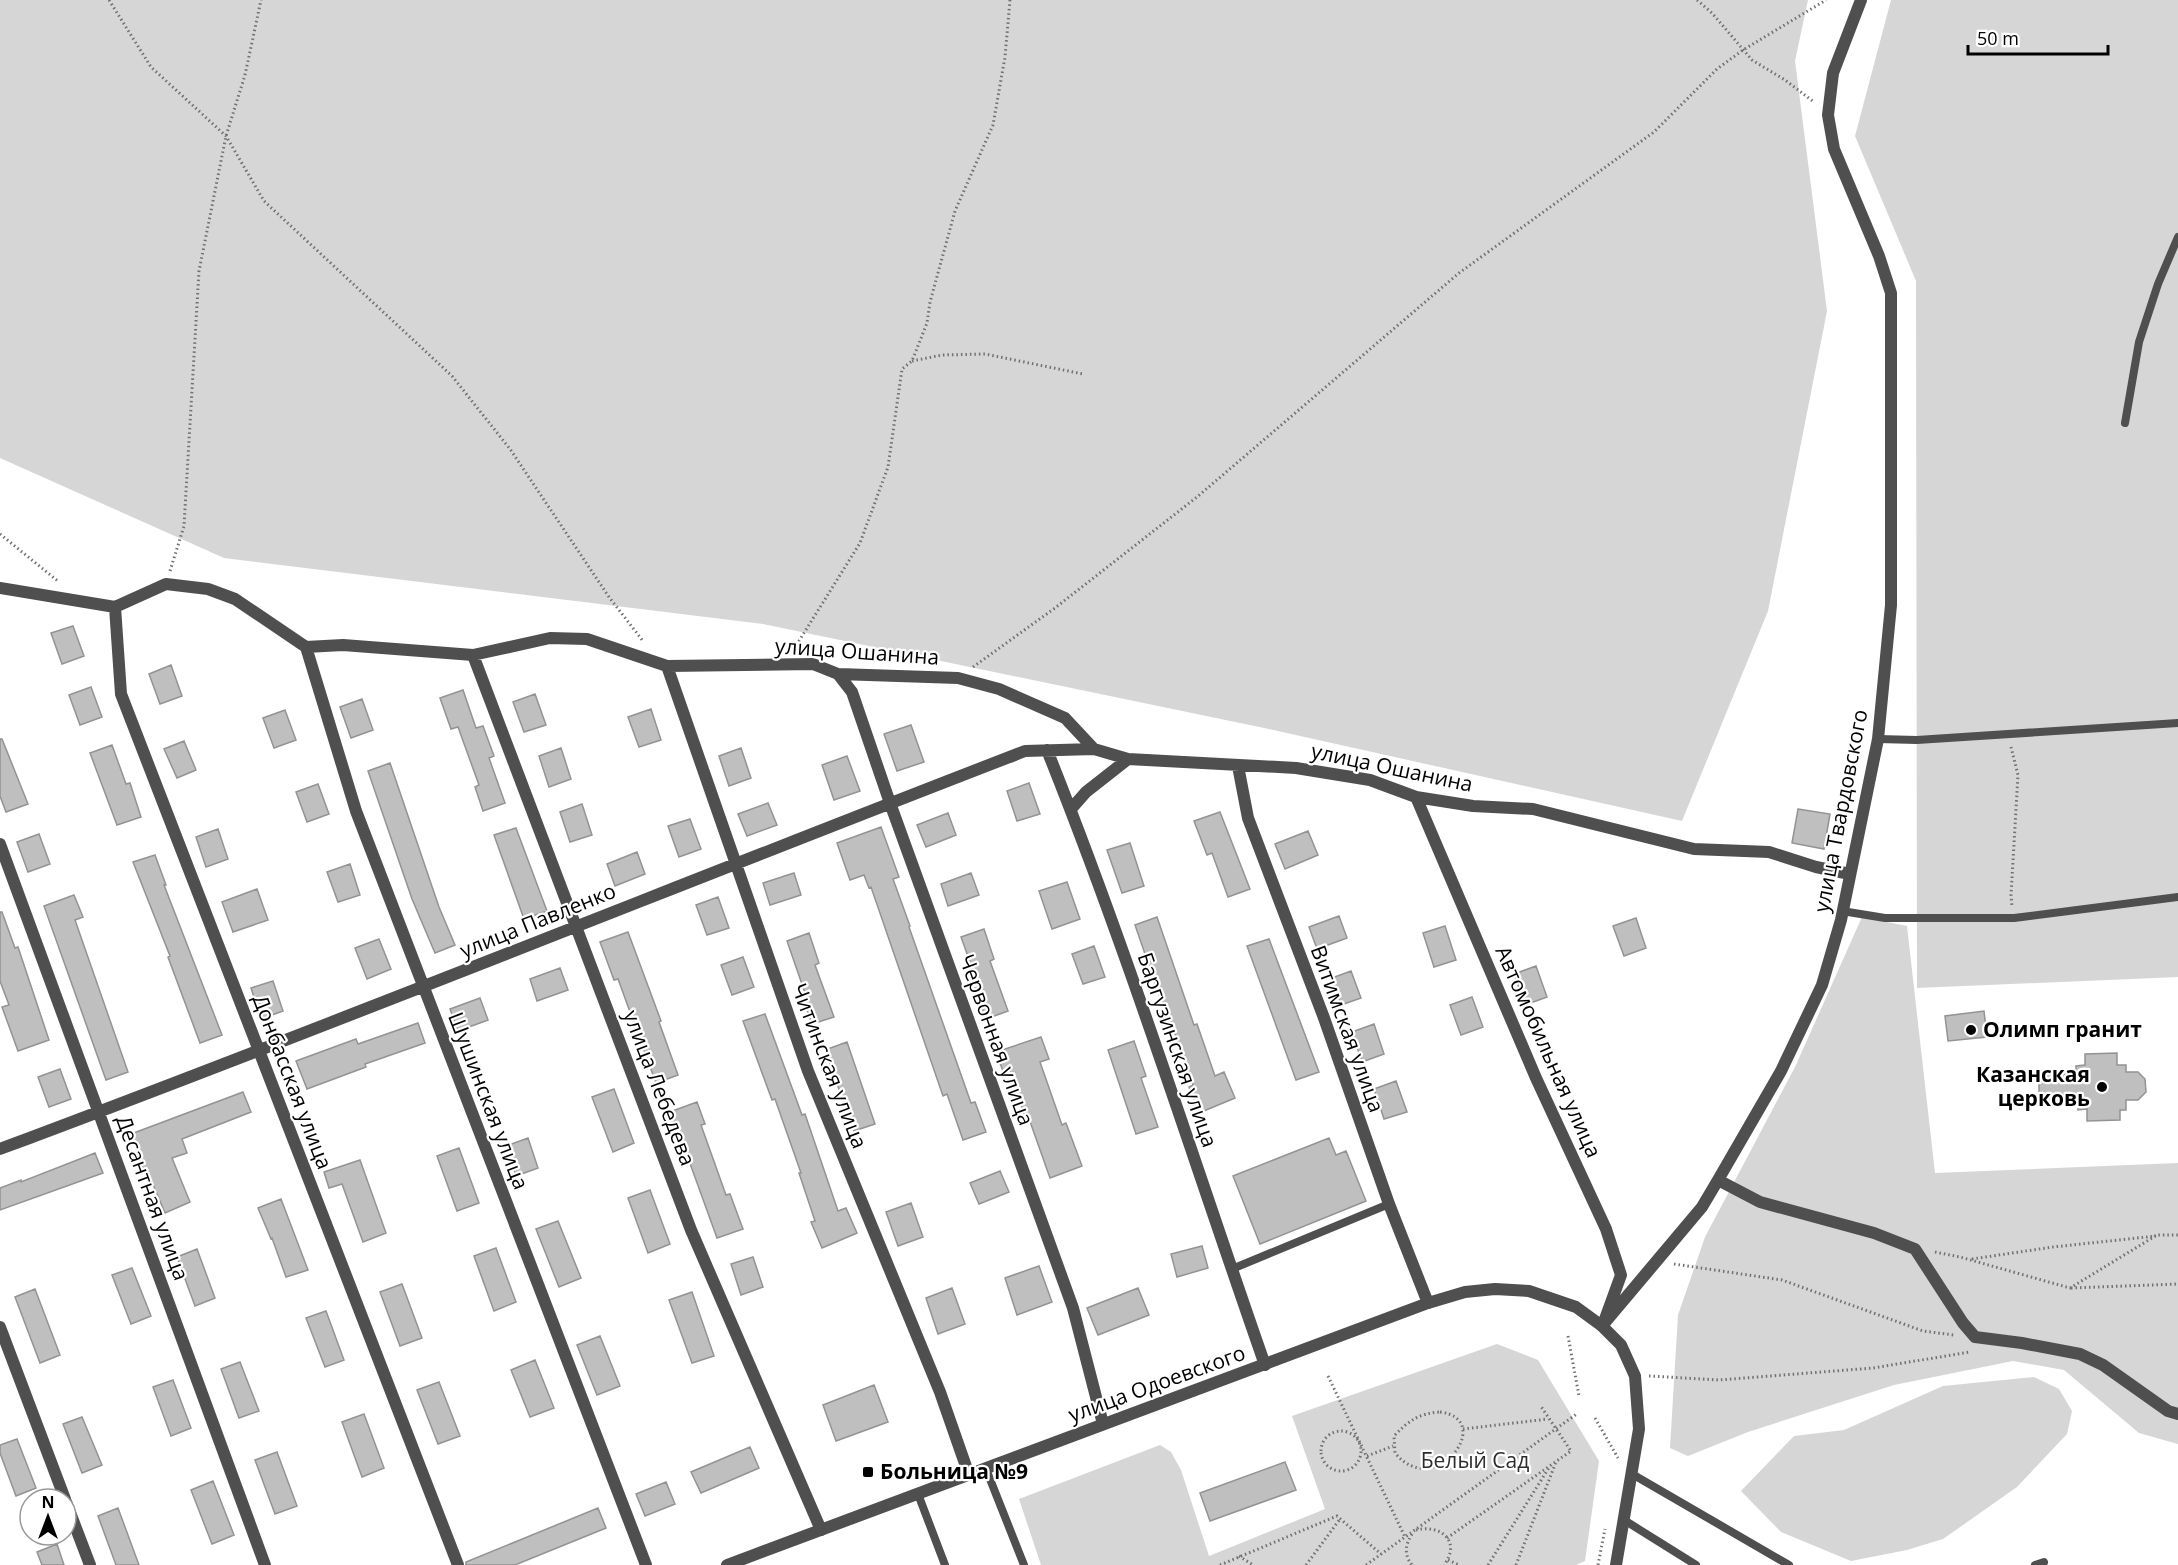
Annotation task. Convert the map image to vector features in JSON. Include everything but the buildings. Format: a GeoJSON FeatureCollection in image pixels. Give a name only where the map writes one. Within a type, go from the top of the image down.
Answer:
{"type":"FeatureCollection","features":[{"type":"Feature","properties":{"kind":"street","name":"улица Твардовского"},"geometry":{"type":"LineString","coordinates":[[1602,1326],[1702,1207],[1781,1071],[1822,985],[1842,911],[1878,739],[1891,605],[1891,293],[1879,256],[1834,149],[1828,115],[1833,73],[1861,0]]}},
{"type":"Feature","properties":{"kind":"street"},"geometry":{"type":"LineString","coordinates":[[0,588],[115,607],[166,584],[208,589],[235,599],[306,647]]}},
{"type":"Feature","properties":{"kind":"street","name":"Донбасская улица"},"geometry":{"type":"LineString","coordinates":[[115,607],[121,694],[458,1565]]}},
{"type":"Feature","properties":{"kind":"street","name":"улица Ошанина"},"geometry":{"type":"LineString","coordinates":[[306,647],[343,645],[473,655],[550,638],[587,639],[667,666],[813,664],[838,674],[958,678],[999,689],[1065,718],[1094,749],[1128,759],[1296,768],[1370,780],[1416,797],[1473,806],[1533,809],[1694,849],[1769,852],[1816,867],[1850,874]]}},
{"type":"Feature","properties":{"kind":"street","name":"Шушинская улица"},"geometry":{"type":"LineString","coordinates":[[306,647],[356,811],[646,1565]]}},
{"type":"Feature","properties":{"kind":"street","name":"улица Лебедева"},"geometry":{"type":"LineString","coordinates":[[473,655],[691,1230],[821,1530]]}},
{"type":"Feature","properties":{"kind":"street","name":"Читинская улица"},"geometry":{"type":"LineString","coordinates":[[667,666],[808,1071],[940,1392],[969,1475]]}},
{"type":"Feature","properties":{"kind":"street","name":"Червонная улица"},"geometry":{"type":"LineString","coordinates":[[838,674],[852,692],[1073,1308],[1103,1424]]}},
{"type":"Feature","properties":{"kind":"street","name":"улица Павленко"},"geometry":{"type":"LineString","coordinates":[[0,1149],[424,987],[1025,751],[1094,749]]}},
{"type":"Feature","properties":{"kind":"street","name":"Баргузинская улица"},"geometry":{"type":"LineString","coordinates":[[1047,750],[1071,809],[1164,1067],[1265,1365]]}},
{"type":"Feature","properties":{"kind":"street"},"geometry":{"type":"LineString","coordinates":[[1071,809],[1086,792],[1128,759]]}},
{"type":"Feature","properties":{"kind":"street","name":"Витимская улица"},"geometry":{"type":"LineString","coordinates":[[1238,766],[1248,818],[1324,1018],[1389,1204],[1428,1303]]}},
{"type":"Feature","properties":{"kind":"street","name":"Автомобильная улица"},"geometry":{"type":"LineString","coordinates":[[1416,797],[1536,1078],[1606,1228],[1621,1275],[1602,1326]]}},
{"type":"Feature","properties":{"kind":"street","name":"Десантная улица"},"geometry":{"type":"LineString","coordinates":[[0,844],[265,1565]]}},
{"type":"Feature","properties":{"kind":"street"},"geometry":{"type":"LineString","coordinates":[[1718,1180],[1760,1202],[1874,1233],[1915,1249],[1963,1323],[1975,1337],[2080,1354],[2103,1365],[2168,1411],[2178,1414]]}},
{"type":"Feature","properties":{"kind":"street","name":"улица Одоевского"},"geometry":{"type":"LineString","coordinates":[[727,1565],[1428,1303],[1465,1292],[1495,1288],[1529,1291],[1576,1307],[1602,1326]]}},
{"type":"Feature","properties":{"kind":"street"},"geometry":{"type":"LineString","coordinates":[[1602,1326],[1621,1346],[1635,1376],[1639,1429],[1616,1565]]}},
{"type":"Feature","properties":{"kind":"street"},"geometry":{"type":"LineString","coordinates":[[0,1327],[60,1487]]}},
{"type":"Feature","properties":{"kind":"street"},"geometry":{"type":"LineString","coordinates":[[78,1534],[90,1565]]}},
{"type":"Feature","properties":{"kind":"lane"},"geometry":{"type":"LineString","coordinates":[[2125,423],[2139,342],[2158,284],[2178,237]]}},
{"type":"Feature","properties":{"kind":"lane"},"geometry":{"type":"LineString","coordinates":[[1878,739],[1917,740],[2178,723]]}},
{"type":"Feature","properties":{"kind":"lane"},"geometry":{"type":"LineString","coordinates":[[1842,911],[1885,918],[2014,918],[2178,897]]}},
{"type":"Feature","properties":{"kind":"lane"},"geometry":{"type":"LineString","coordinates":[[1232,1269],[1389,1204]]}},
{"type":"Feature","properties":{"kind":"lane"},"geometry":{"type":"LineString","coordinates":[[986,1469],[1024,1565]]}},
{"type":"Feature","properties":{"kind":"lane"},"geometry":{"type":"LineString","coordinates":[[1632,1474],[1789,1565]]}},
{"type":"Feature","properties":{"kind":"lane"},"geometry":{"type":"LineString","coordinates":[[918,1494],[945,1565]]}},
{"type":"Feature","properties":{"kind":"lane"},"geometry":{"type":"LineString","coordinates":[[1624,1520],[1696,1565]]}},
{"type":"Feature","properties":{"kind":"lane"},"geometry":{"type":"LineString","coordinates":[[2035,1565],[2044,1562]]}},
{"type":"Feature","properties":{"kind":"path"},"geometry":{"type":"LineString","coordinates":[[109,0],[151,66],[226,136],[264,201],[452,376],[510,449],[609,597],[645,644]]}},
{"type":"Feature","properties":{"kind":"path"},"geometry":{"type":"LineString","coordinates":[[166,584],[184,526],[198,271],[226,136],[245,75],[261,0]]}},
{"type":"Feature","properties":{"kind":"path"},"geometry":{"type":"LineString","coordinates":[[912,361],[927,323],[930,302],[955,211],[993,125],[1005,57],[1010,0]]}},
{"type":"Feature","properties":{"kind":"path"},"geometry":{"type":"LineString","coordinates":[[1697,0],[1712,13],[1752,60],[1785,80],[1820,106]]}},
{"type":"Feature","properties":{"kind":"path"},"geometry":{"type":"LineString","coordinates":[[958,678],[1055,608],[1197,498],[1459,273],[1654,132],[1717,69],[1743,50],[1826,0]]}},
{"type":"Feature","properties":{"kind":"path"},"geometry":{"type":"LineString","coordinates":[[784,664],[860,543],[888,466],[902,369],[912,361],[942,355],[985,354],[1083,374]]}},
{"type":"Feature","properties":{"kind":"path"},"geometry":{"type":"LineString","coordinates":[[0,534],[81,600]]}},
{"type":"Feature","properties":{"kind":"path"},"geometry":{"type":"LineString","coordinates":[[2009,734],[2018,775],[2011,895],[2014,918]]}},
{"type":"Feature","properties":{"kind":"path"},"geometry":{"type":"LineString","coordinates":[[1970,1260],[2053,1247],[2178,1234]]}},
{"type":"Feature","properties":{"kind":"path"},"geometry":{"type":"LineString","coordinates":[[2070,1288],[2157,1235]]}},
{"type":"Feature","properties":{"kind":"path"},"geometry":{"type":"LineString","coordinates":[[1915,1249],[1970,1260],[2070,1288],[2178,1284]]}},
{"type":"Feature","properties":{"kind":"path"},"geometry":{"type":"LineString","coordinates":[[1658,1261],[1782,1280],[1923,1331],[1975,1337]]}},
{"type":"Feature","properties":{"kind":"path"},"geometry":{"type":"LineString","coordinates":[[1568,1336],[1579,1396]]}},
{"type":"Feature","properties":{"kind":"path"},"geometry":{"type":"LineString","coordinates":[[1635,1376],[1719,1380],[1873,1368],[1976,1351]]}},
{"type":"Feature","properties":{"kind":"path"},"geometry":{"type":"LineString","coordinates":[[1328,1376],[1405,1537]]}},
{"type":"Feature","properties":{"kind":"path"},"geometry":{"type":"LineString","coordinates":[[1448,1538],[1570,1451],[1540,1405]]}},
{"type":"Feature","properties":{"kind":"path"},"geometry":{"type":"LineString","coordinates":[[1440,1412],[1454,1415],[1464,1429],[1458,1450],[1438,1466],[1418,1467],[1407,1464],[1395,1453],[1394,1436],[1410,1421],[1425,1414],[1440,1412]]}},
{"type":"Feature","properties":{"kind":"path"},"geometry":{"type":"LineString","coordinates":[[1366,1565],[1578,1413]]}},
{"type":"Feature","properties":{"kind":"path"},"geometry":{"type":"LineString","coordinates":[[1594,1418],[1618,1459]]}},
{"type":"Feature","properties":{"kind":"path"},"geometry":{"type":"LineString","coordinates":[[1464,1429],[1549,1419]]}},
{"type":"Feature","properties":{"kind":"path"},"geometry":{"type":"LineString","coordinates":[[1338,1431],[1351,1433],[1360,1442],[1361,1456],[1358,1462],[1348,1470],[1334,1470],[1322,1455],[1323,1442],[1332,1433],[1338,1431]]}},
{"type":"Feature","properties":{"kind":"path"},"geometry":{"type":"LineString","coordinates":[[1367,1456],[1393,1446]]}},
{"type":"Feature","properties":{"kind":"path"},"geometry":{"type":"LineString","coordinates":[[1516,1565],[1557,1461]]}},
{"type":"Feature","properties":{"kind":"path"},"geometry":{"type":"LineString","coordinates":[[1488,1565],[1551,1465]]}},
{"type":"Feature","properties":{"kind":"path"},"geometry":{"type":"LineString","coordinates":[[1220,1565],[1337,1516],[1381,1554]]}},
{"type":"Feature","properties":{"kind":"path"},"geometry":{"type":"LineString","coordinates":[[1598,1565],[1607,1518]]}},
{"type":"Feature","properties":{"kind":"path"},"geometry":{"type":"LineString","coordinates":[[1306,1565],[1340,1519]]}},
{"type":"Feature","properties":{"kind":"path"},"geometry":{"type":"LineString","coordinates":[[1411,1564],[1406,1550],[1407,1543],[1415,1530],[1429,1527],[1448,1538],[1450,1553],[1444,1565]]}},
{"type":"Feature","properties":{"kind":"path"},"geometry":{"type":"LineString","coordinates":[[1239,1557],[1253,1565]]}},
{"type":"Feature","properties":{"kind":"path"},"geometry":{"type":"LineString","coordinates":[[1448,1560],[1459,1565]]}},
{"type":"Feature","properties":{"kind":"green space"},"geometry":{"type":"Polygon","coordinates":[[[0,0],[1808,0],[1795,61],[1827,311],[1768,611],[1682,821],[1269,729],[763,624],[224,558],[0,458],[0,0]]]}},
{"type":"Feature","properties":{"kind":"green space"},"geometry":{"type":"Polygon","coordinates":[[[1891,0],[2178,0],[2178,977],[1917,988],[1916,281],[1855,136],[1891,0]]]}},
{"type":"Feature","properties":{"kind":"green space"},"geometry":{"type":"Polygon","coordinates":[[[1862,917],[1907,926],[1935,1173],[2178,1163],[2178,1444],[2139,1433],[2064,1370],[2013,1361],[1894,1385],[1748,1432],[1688,1456],[1670,1448],[1678,1315],[1705,1237],[1795,1067],[1862,917]]]}},
{"type":"Feature","properties":{"kind":"green space","name":"Белый Сад"},"geometry":{"type":"Polygon","coordinates":[[[1497,1344],[1538,1360],[1599,1461],[1585,1561],[1576,1565],[1041,1565],[1019,1499],[1160,1445],[1171,1452],[1181,1470],[1209,1556],[1325,1509],[1292,1416],[1497,1344]]]}},
{"type":"Feature","properties":{"kind":"green space"},"geometry":{"type":"Polygon","coordinates":[[[2034,1377],[2059,1389],[2072,1411],[2067,1434],[2017,1487],[1943,1539],[1907,1550],[1851,1561],[1781,1532],[1741,1491],[1794,1436],[1844,1430],[1943,1386],[2034,1377]]]}},
{"type":"Feature","properties":{"kind":"place","name":"Олимп гранит"},"geometry":{"type":"Point","coordinates":[1971,1030]}},
{"type":"Feature","properties":{"kind":"place","name":"Казанская церковь"},"geometry":{"type":"Point","coordinates":[2102,1087]}},
{"type":"Feature","properties":{"kind":"place","name":"Больница №9"},"geometry":{"type":"Point","coordinates":[868,1472]}}]}
